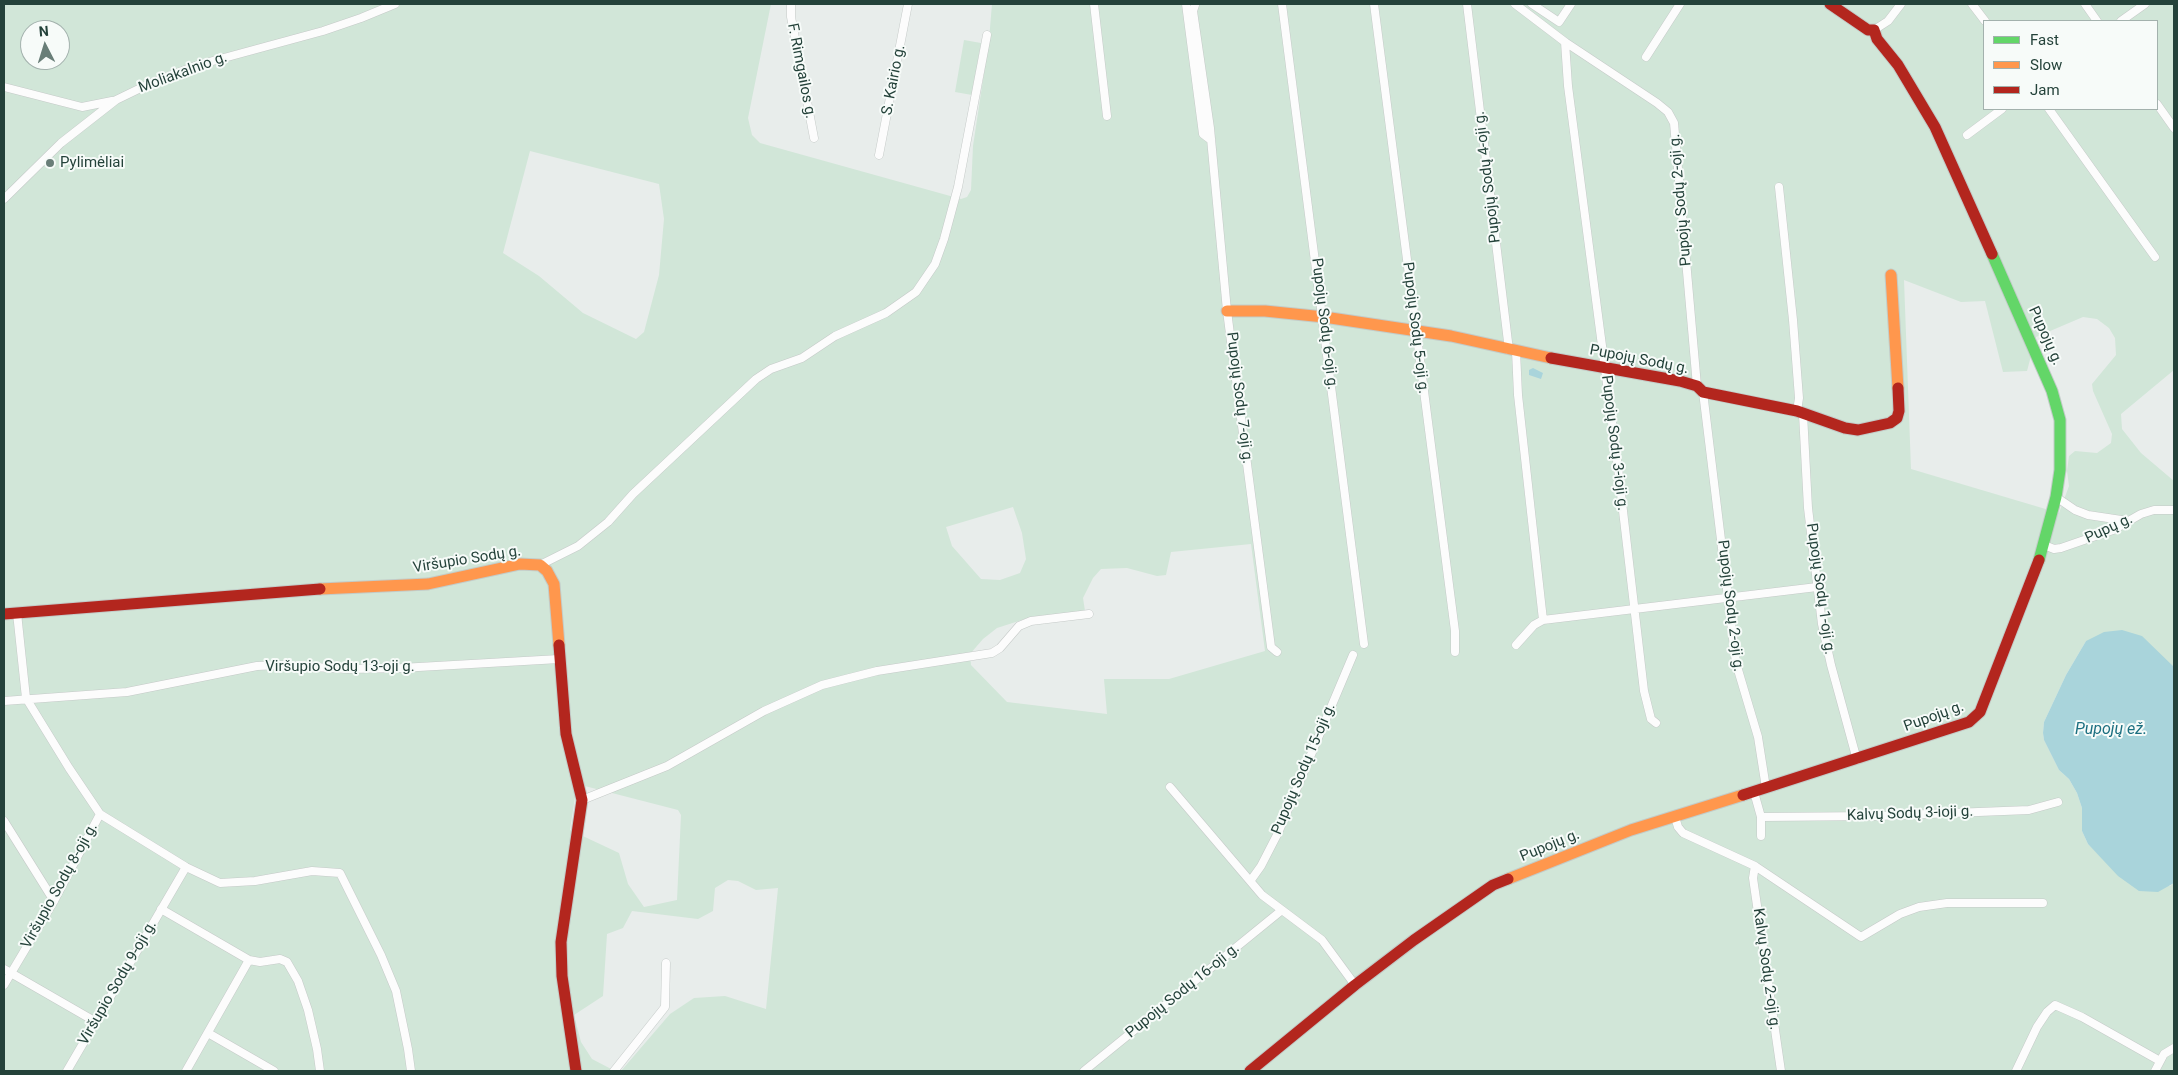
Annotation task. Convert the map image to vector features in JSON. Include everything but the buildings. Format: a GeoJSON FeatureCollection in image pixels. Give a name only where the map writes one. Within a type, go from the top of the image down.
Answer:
{"type":"FeatureCollection","features":[{"type":"Feature","properties":{"kind":"street","name":"Moliakalnio g."},"geometry":{"type":"LineString","coordinates":[[4,199],[29,172],[83,124],[116,100],[149,84],[198,65],[323,31],[395,4]]}},
{"type":"Feature","properties":{"kind":"street","name":"F. Rimgailos g."},"geometry":{"type":"LineString","coordinates":[[791,4],[791,17],[814,138]]}},
{"type":"Feature","properties":{"kind":"street","name":"S. Kairio g."},"geometry":{"type":"LineString","coordinates":[[879,155],[908,4]]}},
{"type":"Feature","properties":{"kind":"street"},"geometry":{"type":"LineString","coordinates":[[1094,4],[1107,116]]}},
{"type":"Feature","properties":{"kind":"street","name":"Pupojų Sodų 7-oji g."},"geometry":{"type":"LineString","coordinates":[[1186,4],[1203,134],[1211,140]]}},
{"type":"Feature","properties":{"kind":"street","name":"Pupojų Sodų 6-oji g."},"geometry":{"type":"LineString","coordinates":[[1282,4],[1324,317],[1364,644]]}},
{"type":"Feature","properties":{"kind":"street","name":"Pupojų Sodų 5-oji g."},"geometry":{"type":"LineString","coordinates":[[1374,4],[1455,631],[1455,652]]}},
{"type":"Feature","properties":{"kind":"street","name":"Pupojų Sodų 4-oji g."},"geometry":{"type":"LineString","coordinates":[[1467,4],[1518,395],[1542,620]]}},
{"type":"Feature","properties":{"kind":"street","name":"Pupojų Sodų 2-oji g."},"geometry":{"type":"LineString","coordinates":[[1515,4],[1565,42],[1657,103],[1668,112],[1674,123],[1700,389],[1736,663],[1758,737],[1766,788]]}},
{"type":"Feature","properties":{"kind":"street"},"geometry":{"type":"LineString","coordinates":[[1532,4],[1559,22],[1571,4]]}},
{"type":"Feature","properties":{"kind":"street"},"geometry":{"type":"LineString","coordinates":[[1646,56],[1680,4]]}},
{"type":"Feature","properties":{"kind":"street"},"geometry":{"type":"LineString","coordinates":[[1830,4],[1868,30],[1874,30],[1888,21],[1901,4]]}},
{"type":"Feature","properties":{"kind":"street"},"geometry":{"type":"LineString","coordinates":[[1972,4],[1984,20]]}},
{"type":"Feature","properties":{"kind":"street"},"geometry":{"type":"LineString","coordinates":[[2085,4],[2096,20]]}},
{"type":"Feature","properties":{"kind":"street"},"geometry":{"type":"LineString","coordinates":[[2122,20],[2145,4]]}},
{"type":"Feature","properties":{"kind":"street","name":"Pupojų Sodų 7-oji g."},"geometry":{"type":"LineString","coordinates":[[1195,5],[1193,11],[1211,140],[1227,311],[1271,648],[1277,652]]}},
{"type":"Feature","properties":{"kind":"street","name":"Pupojų g."},"geometry":{"type":"LineString","coordinates":[[1250,1071],[1355,985],[1414,940],[1493,886],[1631,830],[1858,760],[1969,722],[1976,717],[1984,703],[2044,545],[2056,497],[2060,470],[2060,420],[2052,392],[2030,338],[1935,127],[1898,65],[1877,39],[1874,30]]}},
{"type":"Feature","properties":{"kind":"street"},"geometry":{"type":"LineString","coordinates":[[540,565],[578,546],[608,522],[633,494],[756,379],[771,369],[802,358],[835,336],[886,314],[916,292],[935,264],[944,239],[958,187],[987,36]]}},
{"type":"Feature","properties":{"kind":"street","name":"Pupojų Sodų 3-ioji g."},"geometry":{"type":"LineString","coordinates":[[1565,42],[1568,86],[1605,368],[1644,691],[1651,718],[1656,723]]}},
{"type":"Feature","properties":{"kind":"street"},"geometry":{"type":"LineString","coordinates":[[4,87],[82,107],[116,100]]}},
{"type":"Feature","properties":{"kind":"street"},"geometry":{"type":"LineString","coordinates":[[2158,105],[2174,128]]}},
{"type":"Feature","properties":{"kind":"street"},"geometry":{"type":"LineString","coordinates":[[82,107],[83,124]]}},
{"type":"Feature","properties":{"kind":"street"},"geometry":{"type":"LineString","coordinates":[[1967,135],[2001,110]]}},
{"type":"Feature","properties":{"kind":"street"},"geometry":{"type":"LineString","coordinates":[[2050,110],[2155,257]]}},
{"type":"Feature","properties":{"kind":"street","name":"Pupojų Sodų 1-oji g."},"geometry":{"type":"LineString","coordinates":[[1779,186],[1794,329],[1808,508],[1817,587],[1831,665],[1858,760]]}},
{"type":"Feature","properties":{"kind":"street","name":"Pupojų Sodų g."},"geometry":{"type":"LineString","coordinates":[[1227,311],[1264,311],[1324,317],[1415,330],[1605,368],[1657,376],[1858,430],[1881,426],[1897,418],[1900,401],[1892,275]]}},
{"type":"Feature","properties":{"kind":"street"},"geometry":{"type":"LineString","coordinates":[[2056,497],[2075,510],[2088,515],[2128,521]]}},
{"type":"Feature","properties":{"kind":"street","name":"Pupų g."},"geometry":{"type":"LineString","coordinates":[[2044,545],[2054,549],[2061,548],[2114,530],[2128,521],[2154,510],[2174,510]]}},
{"type":"Feature","properties":{"kind":"street","name":"Viršupio Sodų g."},"geometry":{"type":"LineString","coordinates":[[4,614],[338,588],[428,584],[520,564],[540,565],[547,571],[554,584],[566,734],[582,800],[561,942],[562,976],[576,1071]]}},
{"type":"Feature","properties":{"kind":"street"},"geometry":{"type":"LineString","coordinates":[[1516,645],[1534,625],[1542,620],[1584,617],[1634,609],[1817,587]]}},
{"type":"Feature","properties":{"kind":"street"},"geometry":{"type":"LineString","coordinates":[[17,613],[26,698],[68,768],[100,814],[186,866],[220,883],[255,881],[312,871],[340,873],[381,954],[396,991],[411,1071]]}},
{"type":"Feature","properties":{"kind":"street"},"geometry":{"type":"LineString","coordinates":[[582,800],[667,766],[764,712],[822,685],[877,671],[992,653],[1000,648],[1019,626],[1031,621],[1089,614]]}},
{"type":"Feature","properties":{"kind":"street","name":"Pupojų Sodų 15-oji g."},"geometry":{"type":"LineString","coordinates":[[1251,880],[1261,866],[1278,833],[1353,655]]}},
{"type":"Feature","properties":{"kind":"street","name":"Viršupio Sodų 13-oji g."},"geometry":{"type":"LineString","coordinates":[[4,701],[26,698],[80,697],[127,692],[257,666],[280,665],[348,669],[401,668],[559,659]]}},
{"type":"Feature","properties":{"kind":"street"},"geometry":{"type":"LineString","coordinates":[[1170,787],[1262,895],[1322,940],[1355,985]]}},
{"type":"Feature","properties":{"kind":"street"},"geometry":{"type":"LineString","coordinates":[[1754,792],[1761,817],[1761,836]]}},
{"type":"Feature","properties":{"kind":"street","name":"Kalvų Sodų 3-ioji g."},"geometry":{"type":"LineString","coordinates":[[1761,817],[1876,816],[2029,810],[2058,802]]}},
{"type":"Feature","properties":{"kind":"street","name":"Viršupio Sodų 8-oji g."},"geometry":{"type":"LineString","coordinates":[[4,985],[7,971],[54,901],[100,814]]}},
{"type":"Feature","properties":{"kind":"street"},"geometry":{"type":"LineString","coordinates":[[1675,817],[1678,827],[1683,833],[1755,866],[1861,937],[1900,914],[1919,907],[1947,904],[2043,903]]}},
{"type":"Feature","properties":{"kind":"street"},"geometry":{"type":"LineString","coordinates":[[4,820],[54,901]]}},
{"type":"Feature","properties":{"kind":"street"},"geometry":{"type":"LineString","coordinates":[[161,909],[186,866]]}},
{"type":"Feature","properties":{"kind":"street","name":"Kalvų Sodų 2-oji g."},"geometry":{"type":"LineString","coordinates":[[1755,866],[1753,878],[1781,1071]]}},
{"type":"Feature","properties":{"kind":"street","name":"Viršupio Sodų 9-oji g."},"geometry":{"type":"LineString","coordinates":[[67,1071],[161,909],[249,960]]}},
{"type":"Feature","properties":{"kind":"street","name":"Pupojų Sodų 16-oji g."},"geometry":{"type":"LineString","coordinates":[[1084,1071],[1282,910]]}},
{"type":"Feature","properties":{"kind":"street"},"geometry":{"type":"LineString","coordinates":[[186,1071],[249,960],[260,962],[280,959],[287,962],[298,981],[308,1010],[320,1071]]}},
{"type":"Feature","properties":{"kind":"street"},"geometry":{"type":"LineString","coordinates":[[614,1071],[665,1006],[666,963]]}},
{"type":"Feature","properties":{"kind":"street"},"geometry":{"type":"LineString","coordinates":[[7,971],[96,1022]]}},
{"type":"Feature","properties":{"kind":"street"},"geometry":{"type":"LineString","coordinates":[[2016,1071],[2037,1027],[2055,1005],[2082,1017],[2160,1061]]}},
{"type":"Feature","properties":{"kind":"street"},"geometry":{"type":"LineString","coordinates":[[208,1033],[274,1071]]}},
{"type":"Feature","properties":{"kind":"street"},"geometry":{"type":"LineString","coordinates":[[2155,1071],[2164,1054],[2174,1048]]}},
{"type":"Feature","properties":{"kind":"green space"},"geometry":{"type":"Polygon","coordinates":[[[4,4],[771,4],[748,118],[752,135],[760,143],[961,199],[967,197],[971,190],[973,146],[989,40],[992,4],[2174,4],[2174,370],[2121,414],[2122,429],[2141,453],[2174,481],[2174,667],[2086,641],[2066,675],[2044,722],[2043,733],[2044,740],[2059,770],[2069,779],[2077,793],[2082,808],[2082,831],[2088,844],[2101,856],[2170,886],[2174,883],[2174,1071],[621,1071],[670,1014],[694,998],[725,996],[766,1009],[778,888],[756,890],[738,881],[728,880],[715,888],[713,911],[698,919],[632,911],[623,928],[607,934],[603,996],[574,1015],[581,1042],[592,1059],[615,1071],[4,1071],[4,4]],[[530,151],[503,253],[539,276],[583,313],[636,339],[644,332],[659,275],[664,219],[659,184],[530,151]],[[1904,280],[1911,469],[2059,513],[2069,486],[2067,471],[2069,456],[2075,451],[2097,453],[2111,443],[2112,434],[2093,391],[2092,384],[2116,355],[2115,338],[2109,328],[2097,319],[2083,317],[2036,337],[2027,371],[2003,372],[1985,301],[1961,302],[1904,280]],[[1013,507],[946,527],[952,546],[981,579],[1000,580],[1020,573],[1026,559],[1022,533],[1013,507]],[[1251,544],[1171,552],[1166,575],[1157,576],[1127,568],[1101,569],[1093,578],[1083,598],[1085,611],[1025,619],[997,628],[983,639],[970,654],[971,665],[1007,702],[1107,714],[1104,679],[1169,679],[1265,651],[1251,544]],[[577,784],[570,830],[619,853],[628,884],[644,907],[677,900],[681,815],[678,810],[577,784]]]}},
{"type":"Feature","properties":{"kind":"green space"},"geometry":{"type":"Polygon","coordinates":[[[964,40],[981,43],[972,95],[955,92],[964,40]]]}},
{"type":"Feature","properties":{"kind":"water"},"geometry":{"type":"Polygon","coordinates":[[[1533,368],[1543,373],[1541,379],[1529,375],[1529,370],[1533,368]]]}},
{"type":"Feature","properties":{"kind":"water","name":"Pupojų ež."},"geometry":{"type":"Polygon","coordinates":[[[2122,630],[2142,636],[2174,667],[2174,883],[2158,892],[2139,891],[2118,876],[2088,844],[2082,831],[2082,808],[2077,793],[2069,779],[2059,770],[2044,740],[2043,733],[2044,722],[2066,675],[2086,641],[2104,632],[2122,630]]]}},
{"type":"Feature","properties":{"kind":"traffic: fast"},"geometry":{"type":"LineString","coordinates":[[1992,254],[2052,391],[2060,420],[2060,470],[2056,497],[2039,560]]}},
{"type":"Feature","properties":{"kind":"traffic: slow"},"geometry":{"type":"LineString","coordinates":[[1891,275],[1898,388]]}},
{"type":"Feature","properties":{"kind":"traffic: slow"},"geometry":{"type":"LineString","coordinates":[[1227,311],[1265,311],[1324,317],[1451,336],[1551,358]]}},
{"type":"Feature","properties":{"kind":"traffic: slow"},"geometry":{"type":"LineString","coordinates":[[320,589],[428,584],[520,564],[540,565],[547,571],[554,584],[559,645]]}},
{"type":"Feature","properties":{"kind":"traffic: slow"},"geometry":{"type":"LineString","coordinates":[[1508,879],[1631,830],[1743,795]]}},
{"type":"Feature","properties":{"kind":"traffic: jam"},"geometry":{"type":"LineString","coordinates":[[1830,4],[1868,30],[1874,30],[1877,39],[1898,65],[1935,127],[1992,254]]}},
{"type":"Feature","properties":{"kind":"traffic: jam"},"geometry":{"type":"LineString","coordinates":[[1551,358],[1680,381],[1697,386],[1703,392],[1797,411],[1845,428],[1858,430],[1890,423],[1897,418],[1899,411],[1898,388]]}},
{"type":"Feature","properties":{"kind":"traffic: jam"},"geometry":{"type":"LineString","coordinates":[[1743,795],[1969,722],[1980,712],[2039,560]]}},
{"type":"Feature","properties":{"kind":"traffic: jam"},"geometry":{"type":"LineString","coordinates":[[4,614],[320,589]]}},
{"type":"Feature","properties":{"kind":"traffic: jam"},"geometry":{"type":"LineString","coordinates":[[559,645],[566,734],[582,800],[561,942],[562,976],[576,1071]]}},
{"type":"Feature","properties":{"kind":"traffic: jam"},"geometry":{"type":"LineString","coordinates":[[1250,1071],[1355,985],[1414,940],[1493,885],[1508,879]]}},
{"type":"Feature","properties":{"kind":"place","name":"Pylimėliai"},"geometry":{"type":"Point","coordinates":[50,163]}}]}
